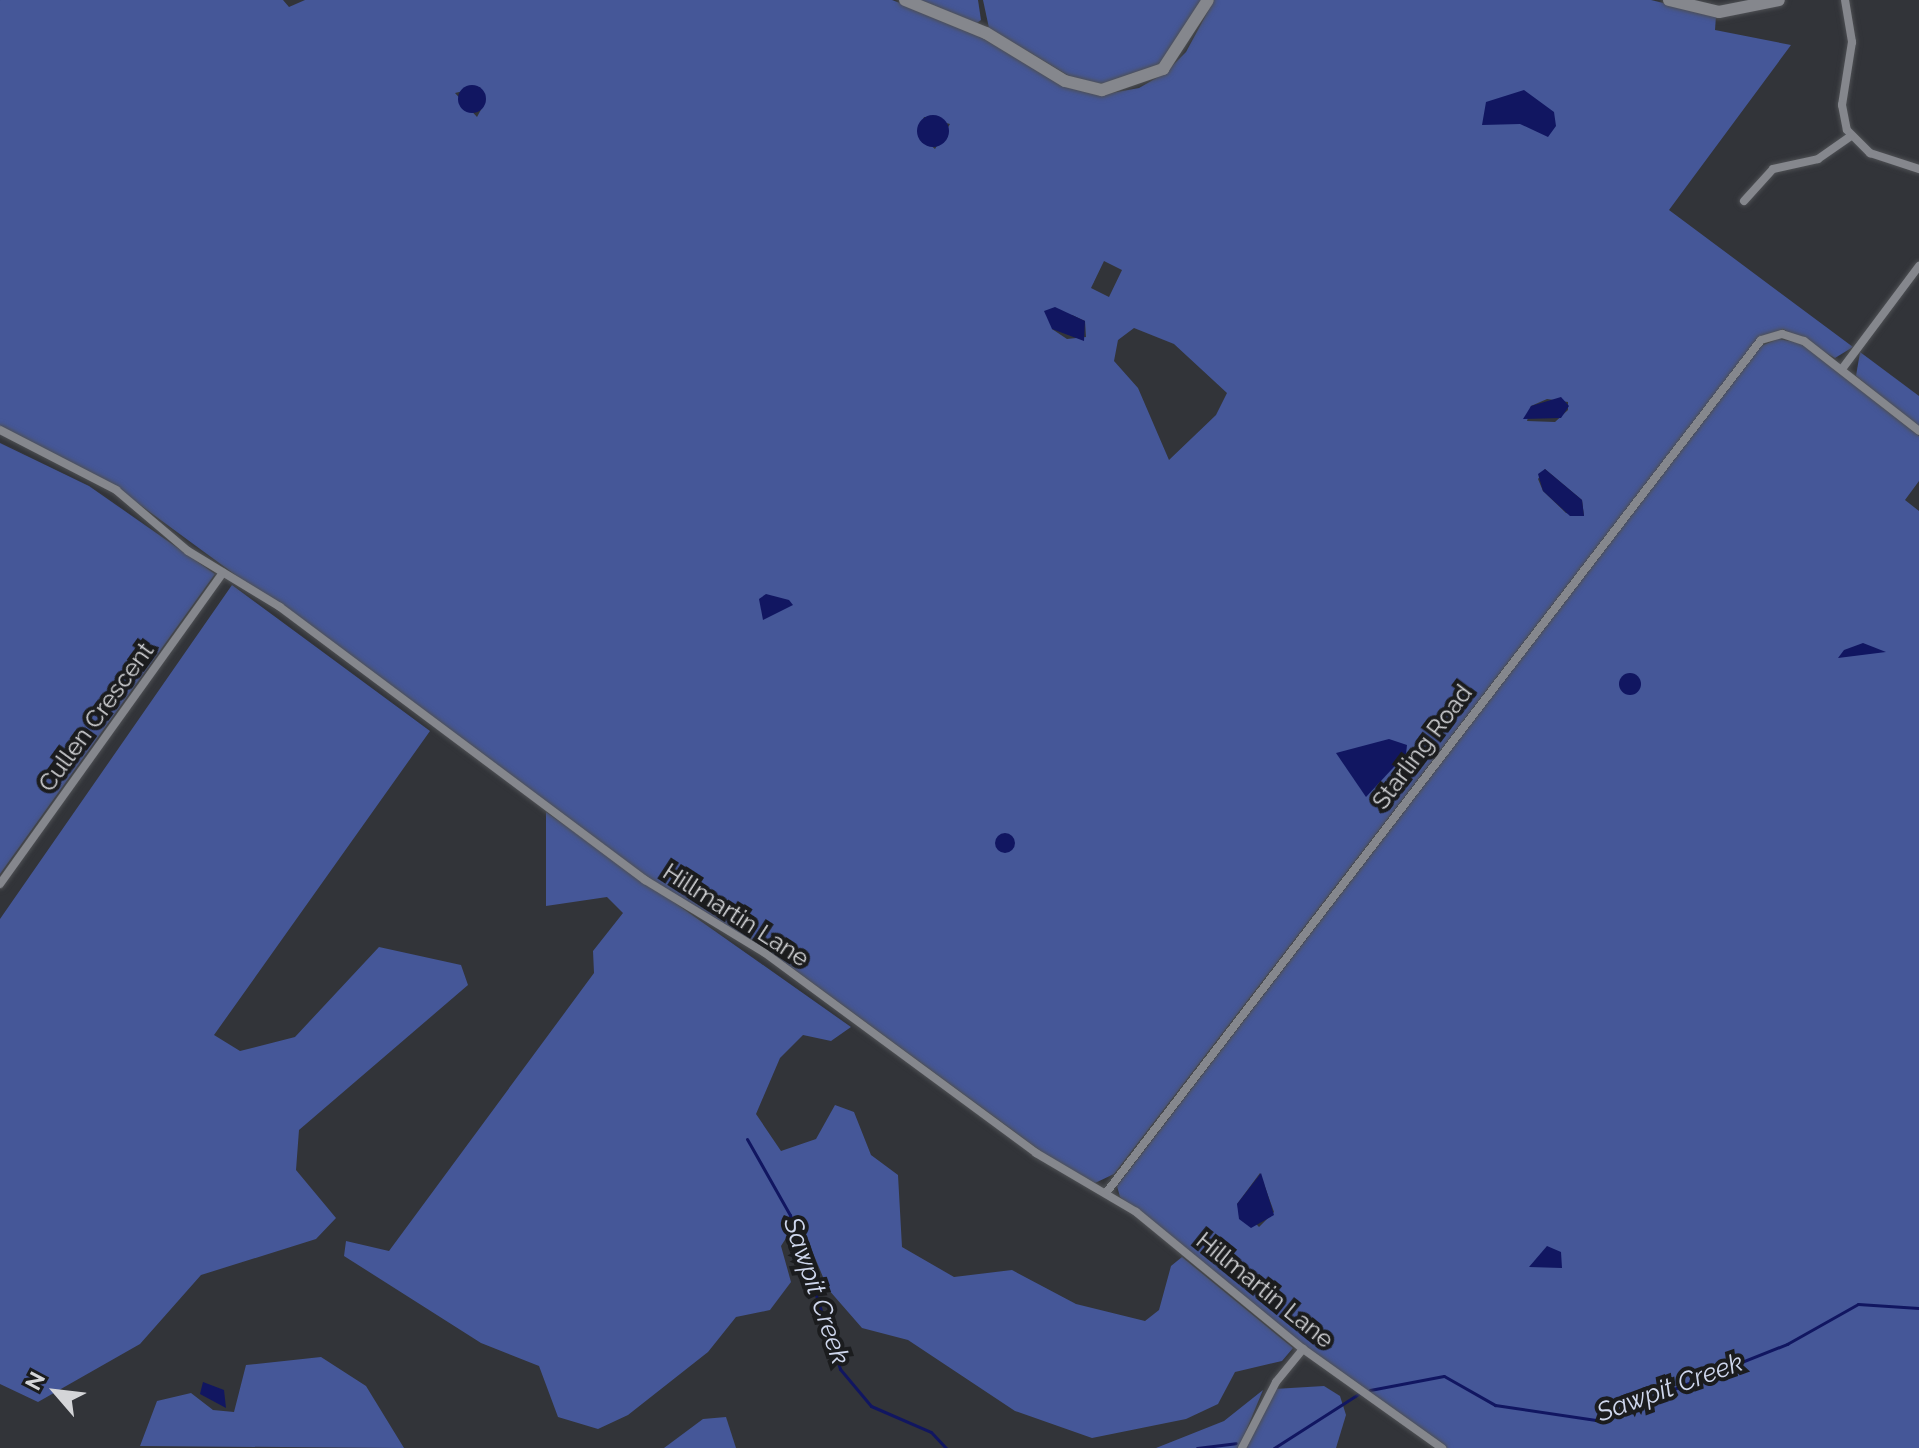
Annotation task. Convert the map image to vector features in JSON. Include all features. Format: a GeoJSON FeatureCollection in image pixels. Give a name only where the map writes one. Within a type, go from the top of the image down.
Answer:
{"type":"FeatureCollection","features":[{"type":"Feature","properties":{"kind":"street"},"geometry":{"type":"LineString","coordinates":[[905,0],[986,33],[1065,81],[1102,90],[1163,69],[1208,0]]}},
{"type":"Feature","properties":{"kind":"street"},"geometry":{"type":"LineString","coordinates":[[1669,0],[1719,12],[1779,0]]}},
{"type":"Feature","properties":{"kind":"street"},"geometry":{"type":"LineString","coordinates":[[1845,0],[1852,42],[1842,111],[1851,136],[1870,153],[1919,169]]}},
{"type":"Feature","properties":{"kind":"street"},"geometry":{"type":"LineString","coordinates":[[1744,201],[1773,169],[1818,159],[1851,136]]}},
{"type":"Feature","properties":{"kind":"street"},"geometry":{"type":"LineString","coordinates":[[1919,266],[1842,369],[1919,431]]}},
{"type":"Feature","properties":{"kind":"street","name":"Starling Road"},"geometry":{"type":"LineString","coordinates":[[1106,1193],[1751,352],[1776,334],[1804,341],[1842,369]]}},
{"type":"Feature","properties":{"kind":"street","name":"Hillmartin Lane"},"geometry":{"type":"LineString","coordinates":[[0,430],[108,485],[223,573],[291,615],[645,880],[765,953],[1017,1140],[1106,1193],[1303,1349],[1442,1448]]}},
{"type":"Feature","properties":{"kind":"street","name":"Cullen Crescent"},"geometry":{"type":"LineString","coordinates":[[0,884],[223,573]]}},
{"type":"Feature","properties":{"kind":"street"},"geometry":{"type":"LineString","coordinates":[[1242,1448],[1276,1382],[1303,1349]]}},
{"type":"Feature","properties":{"kind":"shaded area"},"geometry":{"type":"Polygon","coordinates":[[[0,0],[283,0],[289,7],[305,0],[892,0],[967,29],[1066,87],[1100,95],[1139,88],[1165,73],[1186,52],[1214,0],[1651,0],[1716,16],[1715,30],[1791,45],[1669,210],[1853,347],[1835,358],[1783,329],[1757,339],[1114,1174],[1095,1183],[1046,1155],[765,948],[654,882],[117,488],[0,426],[0,0]],[[480,87],[455,93],[477,117],[483,106],[480,87]],[[924,117],[919,136],[935,149],[950,124],[924,117]],[[1104,261],[1091,288],[1109,297],[1122,270],[1104,261]],[[1072,315],[1052,329],[1067,339],[1086,337],[1085,321],[1072,315]],[[1134,328],[1118,340],[1114,361],[1138,388],[1169,460],[1216,415],[1227,393],[1174,344],[1134,328]],[[1547,399],[1531,406],[1527,421],[1555,422],[1568,410],[1568,402],[1547,399]],[[1545,469],[1538,479],[1543,491],[1566,513],[1584,516],[1582,500],[1545,469]]]}},
{"type":"Feature","properties":{"kind":"shaded area"},"geometry":{"type":"Polygon","coordinates":[[[918,0],[978,0],[981,20],[977,23],[918,0]]]}},
{"type":"Feature","properties":{"kind":"shaded area"},"geometry":{"type":"Polygon","coordinates":[[[983,0],[1204,0],[1158,66],[1104,84],[1074,79],[989,28],[983,0]]]}},
{"type":"Feature","properties":{"kind":"shaded area"},"geometry":{"type":"Polygon","coordinates":[[[472,85],[482,89],[486,99],[482,109],[472,113],[462,109],[458,99],[462,89],[472,85]]]}},
{"type":"Feature","properties":{"kind":"shaded area"},"geometry":{"type":"Polygon","coordinates":[[[1524,90],[1554,112],[1556,126],[1548,137],[1520,124],[1482,125],[1486,102],[1524,90]]]}},
{"type":"Feature","properties":{"kind":"shaded area"},"geometry":{"type":"Polygon","coordinates":[[[933,115],[944,120],[949,131],[944,142],[933,147],[922,142],[917,131],[922,120],[933,115]]]}},
{"type":"Feature","properties":{"kind":"shaded area"},"geometry":{"type":"Polygon","coordinates":[[[1055,307],[1085,321],[1084,341],[1052,329],[1044,311],[1055,307]]]}},
{"type":"Feature","properties":{"kind":"shaded area"},"geometry":{"type":"Polygon","coordinates":[[[1778,339],[1801,343],[1919,436],[1919,481],[1905,500],[1919,511],[1919,1448],[1447,1448],[1300,1343],[1120,1197],[1117,1186],[1761,346],[1778,339]],[[1260,1173],[1237,1204],[1259,1227],[1274,1212],[1260,1173]]]}},
{"type":"Feature","properties":{"kind":"shaded area"},"geometry":{"type":"Polygon","coordinates":[[[1860,352],[1919,396],[1919,427],[1856,376],[1860,352]]]}},
{"type":"Feature","properties":{"kind":"shaded area"},"geometry":{"type":"Polygon","coordinates":[[[1561,397],[1569,406],[1561,418],[1523,419],[1531,406],[1561,397]]]}},
{"type":"Feature","properties":{"kind":"shaded area"},"geometry":{"type":"Polygon","coordinates":[[[0,443],[89,486],[215,574],[0,874],[0,443]]]}},
{"type":"Feature","properties":{"kind":"shaded area"},"geometry":{"type":"Polygon","coordinates":[[[1545,469],[1582,500],[1584,516],[1570,516],[1543,491],[1538,474],[1545,469]]]}},
{"type":"Feature","properties":{"kind":"shaded area"},"geometry":{"type":"Polygon","coordinates":[[[232,585],[430,731],[214,1035],[240,1051],[295,1037],[379,947],[461,965],[468,985],[299,1130],[296,1170],[336,1218],[316,1239],[201,1275],[140,1344],[38,1402],[0,1384],[0,919],[232,585]]]}},
{"type":"Feature","properties":{"kind":"shaded area"},"geometry":{"type":"Polygon","coordinates":[[[766,594],[789,600],[793,605],[763,620],[759,599],[766,594]]]}},
{"type":"Feature","properties":{"kind":"shaded area"},"geometry":{"type":"Polygon","coordinates":[[[1863,643],[1886,652],[1838,658],[1844,650],[1863,643]]]}},
{"type":"Feature","properties":{"kind":"shaded area"},"geometry":{"type":"Polygon","coordinates":[[[1630,673],[1638,676],[1641,684],[1638,692],[1630,695],[1622,692],[1619,684],[1622,676],[1630,673]]]}},
{"type":"Feature","properties":{"kind":"shaded area"},"geometry":{"type":"Polygon","coordinates":[[[1389,739],[1407,745],[1406,754],[1366,797],[1336,753],[1389,739]]]}},
{"type":"Feature","properties":{"kind":"shaded area"},"geometry":{"type":"Polygon","coordinates":[[[546,812],[851,1027],[831,1041],[803,1035],[780,1058],[756,1114],[781,1151],[816,1139],[835,1105],[854,1112],[871,1155],[898,1175],[902,1247],[954,1277],[1012,1270],[1076,1304],[1145,1321],[1159,1310],[1171,1266],[1182,1257],[1293,1348],[1282,1361],[1235,1372],[1218,1404],[1186,1419],[1092,1438],[1015,1411],[908,1340],[862,1328],[828,1289],[805,1234],[788,1235],[781,1246],[791,1282],[770,1310],[736,1317],[708,1352],[628,1415],[598,1429],[558,1417],[539,1366],[481,1343],[344,1256],[346,1241],[389,1251],[594,973],[593,951],[623,913],[607,897],[546,906],[546,812]]]}},
{"type":"Feature","properties":{"kind":"shaded area"},"geometry":{"type":"Polygon","coordinates":[[[1005,833],[1012,836],[1015,843],[1012,850],[1005,853],[998,850],[995,843],[998,836],[1005,833]]]}},
{"type":"Feature","properties":{"kind":"shaded area"},"geometry":{"type":"Polygon","coordinates":[[[1261,1173],[1274,1215],[1251,1228],[1239,1219],[1237,1204],[1261,1173]]]}},
{"type":"Feature","properties":{"kind":"shaded area"},"geometry":{"type":"Polygon","coordinates":[[[1547,1246],[1561,1252],[1562,1268],[1529,1267],[1547,1246]]]}},
{"type":"Feature","properties":{"kind":"shaded area"},"geometry":{"type":"Polygon","coordinates":[[[321,1357],[366,1386],[404,1448],[140,1446],[157,1401],[191,1393],[213,1410],[234,1412],[246,1365],[321,1357]]]}},
{"type":"Feature","properties":{"kind":"shaded area"},"geometry":{"type":"Polygon","coordinates":[[[203,1382],[224,1390],[226,1408],[200,1394],[203,1382]]]}},
{"type":"Feature","properties":{"kind":"shaded area"},"geometry":{"type":"Polygon","coordinates":[[[1324,1386],[1340,1396],[1346,1415],[1336,1448],[1245,1448],[1274,1389],[1324,1386]]]}},
{"type":"Feature","properties":{"kind":"shaded area"},"geometry":{"type":"Polygon","coordinates":[[[1263,1390],[1239,1448],[1156,1448],[1224,1421],[1263,1390]]]}},
{"type":"Feature","properties":{"kind":"shaded area"},"geometry":{"type":"Polygon","coordinates":[[[726,1417],[736,1448],[664,1448],[703,1419],[726,1417]]]}},
{"type":"Feature","properties":{"kind":"waterway","name":"Sawpit Creek"},"geometry":{"type":"LineString","coordinates":[[747,1139],[790,1215],[840,1369],[871,1406],[931,1432],[946,1448]]}},
{"type":"Feature","properties":{"kind":"waterway","name":"Sawpit Creek"},"geometry":{"type":"LineString","coordinates":[[1370,1390],[1444,1376],[1495,1405],[1596,1420],[1787,1344],[1858,1304],[1919,1308]]}},
{"type":"Feature","properties":{"kind":"waterway","name":"Sawpit Creek"},"geometry":{"type":"LineString","coordinates":[[1274,1448],[1360,1393]]}},
{"type":"Feature","properties":{"kind":"waterway","name":"Sawpit Creek"},"geometry":{"type":"LineString","coordinates":[[1197,1448],[1236,1443]]}}]}
